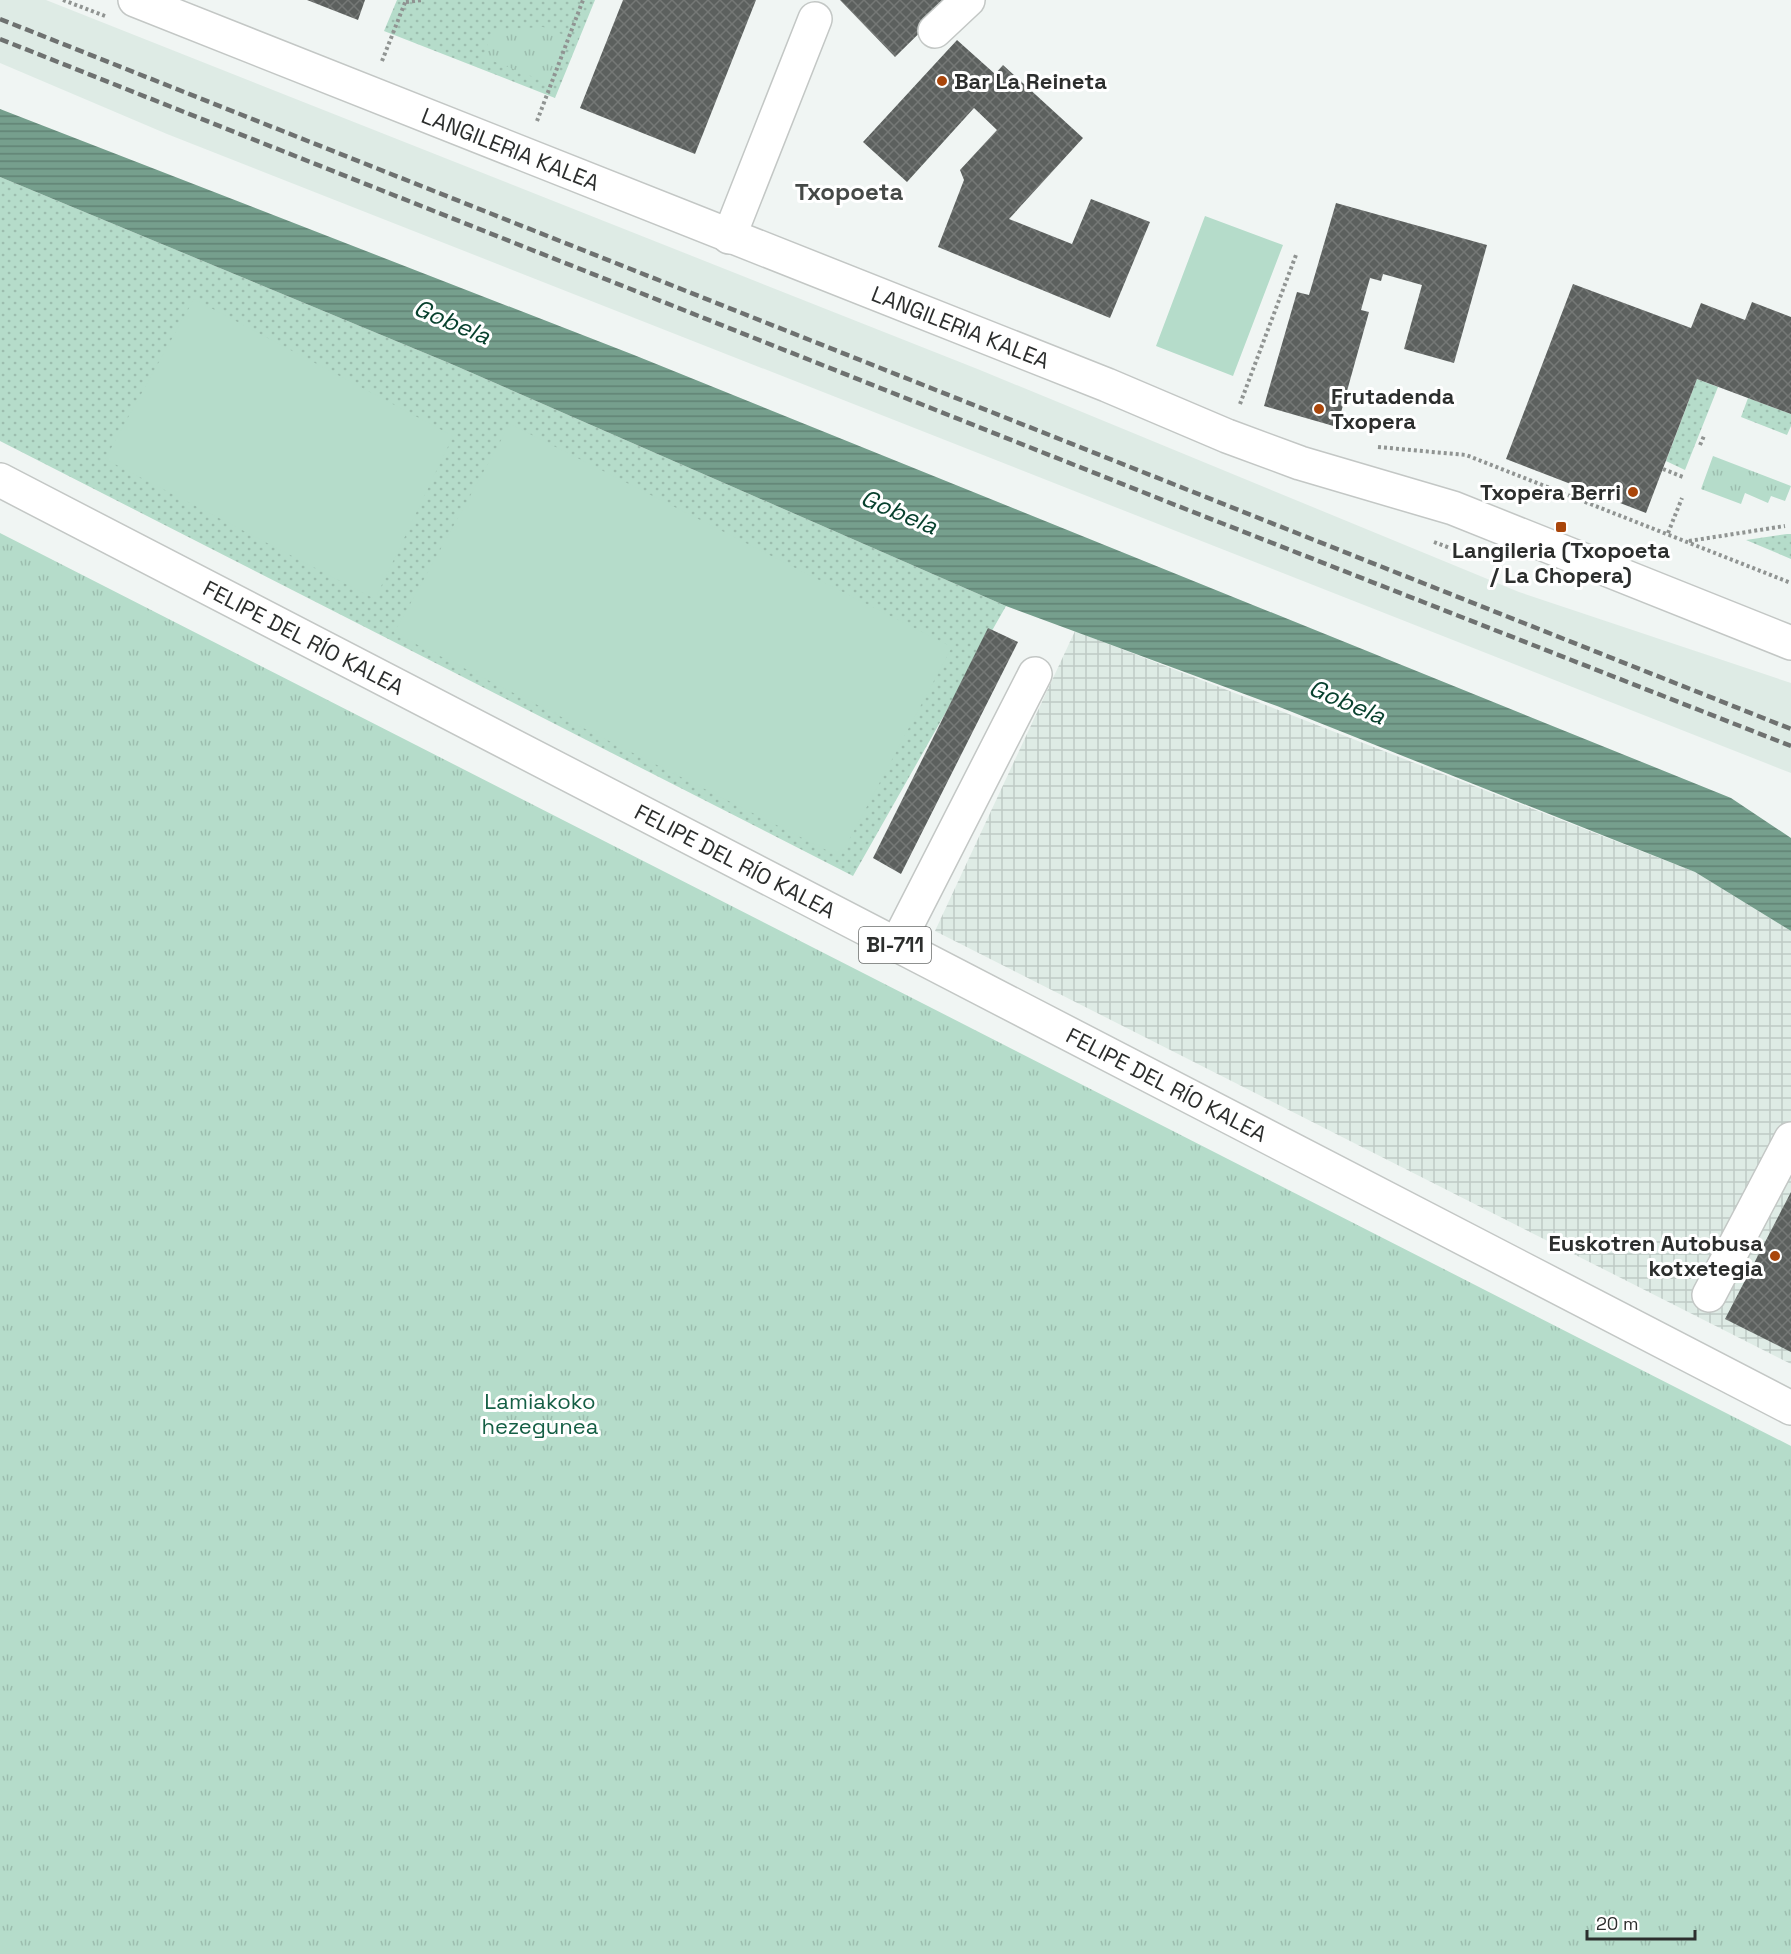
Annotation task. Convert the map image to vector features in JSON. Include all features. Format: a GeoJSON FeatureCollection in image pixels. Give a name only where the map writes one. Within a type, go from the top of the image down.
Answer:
{"type":"FeatureCollection","features":[{"type":"Feature","properties":{"kind":"main road","name":"LANGILERIA KALEA"},"geometry":{"type":"LineString","coordinates":[[135,0],[184,9],[524,155],[1107,385],[1227,436],[1300,463],[1453,508],[1791,643]]}},
{"type":"Feature","properties":{"kind":"main road"},"geometry":{"type":"LineString","coordinates":[[935,32],[969,0]]}},
{"type":"Feature","properties":{"kind":"main road"},"geometry":{"type":"LineString","coordinates":[[729,237],[815,19]]}},
{"type":"Feature","properties":{"kind":"main road","name":"FELIPE DEL RÍO KALEA"},"geometry":{"type":"LineString","coordinates":[[0,480],[1791,1408]]}},
{"type":"Feature","properties":{"kind":"main road"},"geometry":{"type":"LineString","coordinates":[[896,946],[1035,674]]}},
{"type":"Feature","properties":{"kind":"main road"},"geometry":{"type":"LineString","coordinates":[[1709,1295],[1791,1139]]}},
{"type":"Feature","properties":{"kind":"path"},"geometry":{"type":"LineString","coordinates":[[380,67],[406,1],[423,0]]}},
{"type":"Feature","properties":{"kind":"path"},"geometry":{"type":"LineString","coordinates":[[524,155],[583,0]]}},
{"type":"Feature","properties":{"kind":"path"},"geometry":{"type":"LineString","coordinates":[[1250,410],[1239,406],[1296,255]]}},
{"type":"Feature","properties":{"kind":"path"},"geometry":{"type":"LineString","coordinates":[[1700,445],[1704,436]]}},
{"type":"Feature","properties":{"kind":"path"},"geometry":{"type":"LineString","coordinates":[[1367,445],[1466,455],[1791,582]]}},
{"type":"Feature","properties":{"kind":"path"},"geometry":{"type":"LineString","coordinates":[[1663,469],[1683,477]]}},
{"type":"Feature","properties":{"kind":"path"},"geometry":{"type":"LineString","coordinates":[[1668,533],[1682,498]]}},
{"type":"Feature","properties":{"kind":"path"},"geometry":{"type":"LineString","coordinates":[[1688,541],[1785,526]]}},
{"type":"Feature","properties":{"kind":"shaded area"},"geometry":{"type":"Polygon","coordinates":[[[0,0],[46,0],[980,370],[1519,592],[1791,683],[1791,773],[167,134],[0,63],[0,0]]]}},
{"type":"Feature","properties":{"kind":"shaded area"},"geometry":{"type":"Polygon","coordinates":[[[1075,631],[1695,872],[1791,931],[1791,1364],[935,931],[1075,631]]]}},
{"type":"Feature","properties":{"kind":"green space"},"geometry":{"type":"Polygon","coordinates":[[[397,0],[595,0],[555,98],[384,31],[397,0]]]}},
{"type":"Feature","properties":{"kind":"green space"},"geometry":{"type":"Polygon","coordinates":[[[543,27],[569,37],[551,84],[483,57],[493,30],[543,27]]]}},
{"type":"Feature","properties":{"kind":"green space"},"geometry":{"type":"Polygon","coordinates":[[[0,177],[449,363],[1006,606],[853,876],[0,441],[0,177]]]}},
{"type":"Feature","properties":{"kind":"green space"},"geometry":{"type":"Polygon","coordinates":[[[1205,216],[1283,245],[1233,376],[1156,346],[1205,216]]]}},
{"type":"Feature","properties":{"kind":"green space"},"geometry":{"type":"Polygon","coordinates":[[[194,299],[453,436],[375,599],[105,459],[194,299]]]}},
{"type":"Feature","properties":{"kind":"green space"},"geometry":{"type":"Polygon","coordinates":[[[1697,379],[1718,387],[1685,470],[1666,461],[1697,379]]]}},
{"type":"Feature","properties":{"kind":"green space"},"geometry":{"type":"Polygon","coordinates":[[[1748,398],[1791,414],[1791,426],[1787,435],[1741,417],[1748,398]]]}},
{"type":"Feature","properties":{"kind":"green space"},"geometry":{"type":"Polygon","coordinates":[[[510,424],[952,647],[840,857],[394,633],[510,424]]]}},
{"type":"Feature","properties":{"kind":"green space"},"geometry":{"type":"Polygon","coordinates":[[[1713,456],[1791,486],[1785,501],[1771,496],[1768,503],[1745,493],[1741,504],[1701,489],[1713,456]]]}},
{"type":"Feature","properties":{"kind":"green space","name":"Lamiakoko hezegunea"},"geometry":{"type":"Polygon","coordinates":[[[0,533],[1791,1446],[1791,1954],[0,1954],[0,533]]]}},
{"type":"Feature","properties":{"kind":"green space"},"geometry":{"type":"Polygon","coordinates":[[[1787,534],[1791,534],[1791,559],[1746,540],[1787,534]]]}},
{"type":"Feature","properties":{"kind":"water","name":"Gobela"},"geometry":{"type":"Polygon","coordinates":[[[0,109],[634,355],[1731,798],[1791,838],[1791,931],[1695,872],[1277,706],[1006,606],[449,363],[0,177],[0,109]]]}},
{"type":"Feature","properties":{"kind":"building"},"geometry":{"type":"Polygon","coordinates":[[[307,0],[365,0],[358,20],[307,0]]]}},
{"type":"Feature","properties":{"kind":"building"},"geometry":{"type":"Polygon","coordinates":[[[623,0],[756,0],[695,154],[580,108],[623,0]]]}},
{"type":"Feature","properties":{"kind":"building"},"geometry":{"type":"Polygon","coordinates":[[[840,0],[953,0],[895,57],[840,0]]]}},
{"type":"Feature","properties":{"kind":"building"},"geometry":{"type":"Polygon","coordinates":[[[957,40],[995,74],[1003,65],[1083,138],[1009,219],[1072,244],[1091,199],[1150,222],[1110,318],[938,247],[964,180],[960,170],[997,130],[974,108],[907,182],[863,142],[957,40]]]}},
{"type":"Feature","properties":{"kind":"building"},"geometry":{"type":"Polygon","coordinates":[[[1336,203],[1487,245],[1454,363],[1404,349],[1422,285],[1383,274],[1381,281],[1370,278],[1361,310],[1369,312],[1337,427],[1264,406],[1297,292],[1309,295],[1336,203]]]}},
{"type":"Feature","properties":{"kind":"building"},"geometry":{"type":"Polygon","coordinates":[[[1573,284],[1691,328],[1701,303],[1745,320],[1752,302],[1791,317],[1791,414],[1697,379],[1646,513],[1506,459],[1573,284]]]}},
{"type":"Feature","properties":{"kind":"building"},"geometry":{"type":"Polygon","coordinates":[[[988,628],[1018,642],[901,874],[873,858],[988,628]]]}},
{"type":"Feature","properties":{"kind":"building","name":"Euskotren Autobusa kotxetegia"},"geometry":{"type":"Polygon","coordinates":[[[1791,1192],[1791,1352],[1725,1319],[1791,1192]]]}},
{"type":"Feature","properties":{"kind":"railway"},"geometry":{"type":"LineString","coordinates":[[0,19],[1791,729]]}},
{"type":"Feature","properties":{"kind":"railway"},"geometry":{"type":"LineString","coordinates":[[0,39],[1188,510],[1791,746]]}},
{"type":"Feature","properties":{"kind":"place","name":"Bar La Reineta"},"geometry":{"type":"Point","coordinates":[942,81]}},
{"type":"Feature","properties":{"kind":"place","name":"Frutadenda Txopera"},"geometry":{"type":"Point","coordinates":[1319,409]}},
{"type":"Feature","properties":{"kind":"place","name":"Txopera Berri"},"geometry":{"type":"Point","coordinates":[1633,492]}},
{"type":"Feature","properties":{"kind":"place","name":"Langileria (Txopoeta / La Chopera)"},"geometry":{"type":"Point","coordinates":[1561,527]}},
{"type":"Feature","properties":{"kind":"place","name":"Euskotren Autobusa kotxetegia"},"geometry":{"type":"Point","coordinates":[1775,1256]}},
{"type":"Feature","properties":{"kind":"district","name":"Txopoeta"},"geometry":{"type":"Point","coordinates":[849,192]}}]}
